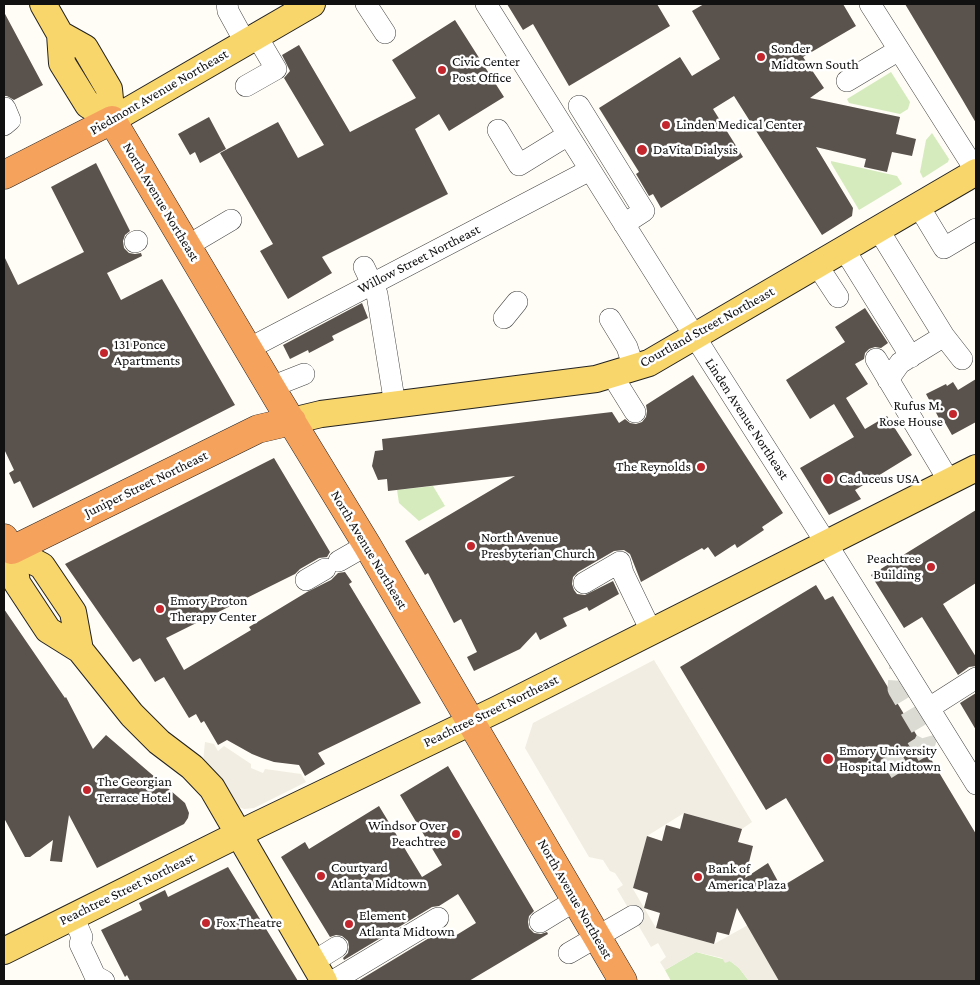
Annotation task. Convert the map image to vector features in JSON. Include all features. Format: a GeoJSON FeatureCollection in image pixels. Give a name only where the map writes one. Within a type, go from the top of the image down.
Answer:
{"type":"FeatureCollection","features":[{"type":"Feature","properties":{"kind":"highway","name":"Piedmont Avenue Northeast"},"geometry":{"type":"LineString","coordinates":[[4,175],[112,120]]}},
{"type":"Feature","properties":{"kind":"highway","name":"North Avenue Northeast"},"geometry":{"type":"LineString","coordinates":[[112,120],[367,545],[623,981]]}},
{"type":"Feature","properties":{"kind":"highway","name":"Juniper Street Northeast"},"geometry":{"type":"LineString","coordinates":[[7,547],[258,430],[292,421]]}},
{"type":"Feature","properties":{"kind":"main road","name":"North Avenue Northeast"},"geometry":{"type":"LineString","coordinates":[[43,4],[60,34],[62,62],[82,96],[88,105],[112,120]]}},
{"type":"Feature","properties":{"kind":"main road","name":"Piedmont Avenue Northeast"},"geometry":{"type":"LineString","coordinates":[[112,120],[250,38],[312,4]]}},
{"type":"Feature","properties":{"kind":"main road","name":"Courtland Street Northeast"},"geometry":{"type":"LineString","coordinates":[[292,421],[321,414],[596,380],[648,363],[976,171]]}},
{"type":"Feature","properties":{"kind":"main road","name":"Peachtree Street Northeast"},"geometry":{"type":"LineString","coordinates":[[4,951],[77,926],[238,834],[471,722],[976,468]]}},
{"type":"Feature","properties":{"kind":"main road"},"geometry":{"type":"LineString","coordinates":[[7,547],[42,566],[73,612],[80,650],[132,715],[159,742],[192,767],[212,788],[319,972]]}},
{"type":"Feature","properties":{"kind":"street"},"geometry":{"type":"LineString","coordinates":[[227,4],[228,11],[276,68],[246,86]]}},
{"type":"Feature","properties":{"kind":"street"},"geometry":{"type":"LineString","coordinates":[[366,4],[385,33]]}},
{"type":"Feature","properties":{"kind":"street","name":"Linden Avenue Northeast"},"geometry":{"type":"LineString","coordinates":[[486,4],[976,784]]}},
{"type":"Feature","properties":{"kind":"street"},"geometry":{"type":"LineString","coordinates":[[870,4],[976,171]]}},
{"type":"Feature","properties":{"kind":"street"},"geometry":{"type":"LineString","coordinates":[[847,82],[899,50]]}},
{"type":"Feature","properties":{"kind":"street"},"geometry":{"type":"LineString","coordinates":[[498,130],[519,165],[563,127],[583,104],[644,211],[624,224]]}},
{"type":"Feature","properties":{"kind":"street","name":"Willow Street Northeast"},"geometry":{"type":"LineString","coordinates":[[248,348],[368,275],[444,242],[481,231],[590,170]]}},
{"type":"Feature","properties":{"kind":"street"},"geometry":{"type":"LineString","coordinates":[[918,205],[944,248],[976,229]]}},
{"type":"Feature","properties":{"kind":"street"},"geometry":{"type":"LineString","coordinates":[[186,246],[231,220]]}},
{"type":"Feature","properties":{"kind":"street"},"geometry":{"type":"LineString","coordinates":[[878,229],[944,336],[962,359]]}},
{"type":"Feature","properties":{"kind":"street"},"geometry":{"type":"LineString","coordinates":[[844,248],[911,356]]}},
{"type":"Feature","properties":{"kind":"street"},"geometry":{"type":"LineString","coordinates":[[817,264],[838,297]]}},
{"type":"Feature","properties":{"kind":"street"},"geometry":{"type":"LineString","coordinates":[[368,275],[377,294],[395,405]]}},
{"type":"Feature","properties":{"kind":"street"},"geometry":{"type":"LineString","coordinates":[[610,319],[627,348],[623,371],[636,412]]}},
{"type":"Feature","properties":{"kind":"street"},"geometry":{"type":"LineString","coordinates":[[888,380],[900,364],[944,336]]}},
{"type":"Feature","properties":{"kind":"street"},"geometry":{"type":"LineString","coordinates":[[876,359],[949,481]]}},
{"type":"Feature","properties":{"kind":"street"},"geometry":{"type":"LineString","coordinates":[[271,387],[304,374]]}},
{"type":"Feature","properties":{"kind":"street"},"geometry":{"type":"LineString","coordinates":[[306,580],[367,545]]}},
{"type":"Feature","properties":{"kind":"street"},"geometry":{"type":"LineString","coordinates":[[584,583],[620,562],[623,573],[651,631]]}},
{"type":"Feature","properties":{"kind":"street"},"geometry":{"type":"LineString","coordinates":[[929,708],[976,678]]}},
{"type":"Feature","properties":{"kind":"street"},"geometry":{"type":"LineString","coordinates":[[540,922],[576,900]]}},
{"type":"Feature","properties":{"kind":"street"},"geometry":{"type":"LineString","coordinates":[[569,953],[633,916]]}},
{"type":"Feature","properties":{"kind":"street"},"geometry":{"type":"LineString","coordinates":[[333,981],[438,918]]}},
{"type":"Feature","properties":{"kind":"street"},"geometry":{"type":"LineString","coordinates":[[77,926],[91,939],[107,970],[106,981]]}},
{"type":"Feature","properties":{"kind":"street"},"geometry":{"type":"LineString","coordinates":[[319,972],[337,947]]}},
{"type":"Feature","properties":{"kind":"green space"},"geometry":{"type":"Polygon","coordinates":[[[891,72],[910,102],[908,109],[900,114],[849,103],[847,99],[891,72]]]}},
{"type":"Feature","properties":{"kind":"green space"},"geometry":{"type":"Polygon","coordinates":[[[932,133],[949,159],[948,162],[923,178],[920,172],[926,140],[932,133]]]}},
{"type":"Feature","properties":{"kind":"green space"},"geometry":{"type":"Polygon","coordinates":[[[831,161],[897,176],[902,184],[859,210],[831,161]]]}},
{"type":"Feature","properties":{"kind":"green space"},"geometry":{"type":"Polygon","coordinates":[[[433,486],[445,506],[419,521],[399,503],[397,490],[433,486]]]}},
{"type":"Feature","properties":{"kind":"green space"},"geometry":{"type":"Polygon","coordinates":[[[696,952],[730,961],[739,968],[749,981],[671,981],[665,970],[696,952]]]}},
{"type":"Feature","properties":{"kind":"shaded area","name":"Bank of America Plaza"},"geometry":{"type":"Polygon","coordinates":[[[654,660],[752,822],[742,829],[684,813],[647,836],[633,889],[656,928],[714,944],[748,925],[779,981],[749,981],[739,968],[730,961],[725,963],[722,958],[696,952],[665,970],[660,962],[666,957],[658,943],[651,947],[617,889],[623,885],[603,860],[589,857],[525,748],[533,723],[654,660]]]}},
{"type":"Feature","properties":{"kind":"shaded area"},"geometry":{"type":"Polygon","coordinates":[[[205,742],[214,744],[218,751],[224,746],[251,764],[251,768],[263,773],[265,769],[301,774],[306,782],[254,808],[244,809],[237,806],[203,762],[205,742]]]}},
{"type":"Feature","properties":{"kind":"building"},"geometry":{"type":"Polygon","coordinates":[[[507,4],[657,4],[670,26],[569,86],[533,24],[523,30],[507,4]]]}},
{"type":"Feature","properties":{"kind":"building"},"geometry":{"type":"Polygon","coordinates":[[[704,4],[843,4],[856,26],[803,57],[824,88],[810,98],[900,117],[896,134],[916,139],[912,156],[892,152],[887,172],[864,167],[866,159],[816,147],[853,208],[852,216],[822,235],[734,96],[713,109],[743,157],[661,208],[653,194],[649,196],[636,174],[639,172],[599,108],[680,57],[692,76],[720,59],[692,11],[704,4]]]}},
{"type":"Feature","properties":{"kind":"building"},"geometry":{"type":"Polygon","coordinates":[[[905,4],[976,4],[976,123],[962,99],[905,4]]]}},
{"type":"Feature","properties":{"kind":"building"},"geometry":{"type":"Polygon","coordinates":[[[4,12],[43,85],[14,100],[4,96],[4,12]]]}},
{"type":"Feature","properties":{"kind":"building"},"geometry":{"type":"Polygon","coordinates":[[[455,20],[504,97],[449,131],[439,114],[415,129],[448,194],[322,257],[332,273],[288,299],[260,251],[273,244],[220,153],[278,122],[298,158],[324,145],[284,78],[290,71],[282,55],[299,45],[350,132],[416,98],[392,60],[455,20]]]}},
{"type":"Feature","properties":{"kind":"building"},"geometry":{"type":"Polygon","coordinates":[[[209,117],[226,149],[200,163],[195,152],[190,155],[178,134],[209,117]]]}},
{"type":"Feature","properties":{"kind":"building","name":"131 Ponce Apartments"},"geometry":{"type":"Polygon","coordinates":[[[96,163],[130,231],[125,235],[123,241],[124,248],[129,253],[141,253],[142,256],[107,273],[121,300],[162,279],[235,405],[33,508],[20,481],[14,484],[9,473],[14,470],[4,449],[4,256],[18,285],[84,252],[51,187],[96,163]]]}},
{"type":"Feature","properties":{"kind":"building"},"geometry":{"type":"Polygon","coordinates":[[[362,303],[368,318],[332,336],[334,340],[309,353],[308,350],[290,359],[283,345],[362,303]]]}},
{"type":"Feature","properties":{"kind":"building"},"geometry":{"type":"Polygon","coordinates":[[[865,308],[888,343],[881,348],[869,349],[865,353],[864,359],[855,364],[868,384],[846,398],[865,429],[887,416],[912,455],[855,490],[861,499],[829,515],[800,468],[854,437],[834,404],[810,419],[786,380],[845,342],[835,327],[865,308]]]}},
{"type":"Feature","properties":{"kind":"building"},"geometry":{"type":"Polygon","coordinates":[[[693,375],[783,513],[762,527],[764,530],[737,548],[735,544],[715,557],[708,547],[704,550],[702,548],[641,582],[630,554],[624,550],[614,551],[578,572],[573,577],[572,584],[577,594],[585,595],[613,581],[619,594],[589,611],[587,607],[563,618],[567,626],[540,640],[536,632],[520,649],[474,671],[467,657],[477,652],[461,619],[454,623],[428,573],[425,575],[405,541],[515,476],[388,491],[387,479],[378,480],[372,466],[375,451],[383,450],[382,439],[612,412],[619,423],[625,419],[630,423],[636,424],[642,422],[646,417],[646,405],[693,375]]]}},
{"type":"Feature","properties":{"kind":"building","name":"Rufus M. Rose House"},"geometry":{"type":"Polygon","coordinates":[[[976,379],[976,422],[952,435],[944,421],[941,422],[926,394],[953,382],[958,390],[976,379]]]}},
{"type":"Feature","properties":{"kind":"building","name":"Emory Proton Therapy Center"},"geometry":{"type":"Polygon","coordinates":[[[274,458],[330,552],[327,557],[319,558],[295,574],[166,638],[184,670],[251,630],[249,627],[307,592],[331,580],[338,573],[345,572],[352,582],[349,584],[421,703],[318,753],[325,764],[305,776],[299,765],[274,762],[262,758],[227,740],[218,745],[204,721],[201,723],[196,714],[189,718],[164,677],[155,682],[140,658],[133,662],[65,564],[274,458]]]}},
{"type":"Feature","properties":{"kind":"building","name":"Peachtree Building"},"geometry":{"type":"Polygon","coordinates":[[[976,510],[976,583],[943,604],[976,657],[976,666],[969,667],[958,675],[922,617],[904,628],[871,575],[976,510]]]}},
{"type":"Feature","properties":{"kind":"building","name":"Emory University Hospital Midtown"},"geometry":{"type":"Polygon","coordinates":[[[816,585],[825,600],[833,596],[976,834],[976,981],[779,981],[737,908],[729,935],[717,932],[714,944],[656,928],[660,913],[644,908],[648,893],[633,888],[647,836],[662,841],[666,825],[680,829],[684,813],[742,829],[738,842],[753,846],[745,878],[768,863],[781,887],[824,861],[786,798],[766,810],[680,667],[816,585]]]}},
{"type":"Feature","properties":{"kind":"building","name":"The Georgian Terrace Hotel"},"geometry":{"type":"Polygon","coordinates":[[[4,609],[66,697],[93,749],[106,735],[185,803],[189,813],[184,824],[97,868],[69,815],[62,862],[50,861],[53,840],[30,857],[25,857],[4,818],[4,609]]]}},
{"type":"Feature","properties":{"kind":"building"},"geometry":{"type":"Polygon","coordinates":[[[976,693],[976,730],[960,703],[976,693]]]}},
{"type":"Feature","properties":{"kind":"building"},"geometry":{"type":"Polygon","coordinates":[[[448,766],[534,911],[529,916],[529,928],[534,933],[541,934],[547,932],[548,934],[469,981],[358,981],[444,929],[450,939],[476,923],[458,894],[439,906],[432,907],[344,960],[343,958],[348,953],[348,941],[342,936],[330,937],[281,857],[305,842],[309,849],[379,806],[422,877],[442,865],[400,795],[448,766]]]}},
{"type":"Feature","properties":{"kind":"building","name":"Fox Theatre"},"geometry":{"type":"Polygon","coordinates":[[[228,867],[298,981],[130,981],[127,975],[125,977],[101,930],[142,910],[139,903],[165,890],[168,897],[228,867]]]}},
{"type":"Feature","properties":{"kind":"tunnel"},"geometry":{"type":"LineString","coordinates":[[886,769],[923,746],[926,740],[924,733],[898,689],[900,662]]}},
{"type":"Feature","properties":{"kind":"place","name":"Sonder Midtown South"},"geometry":{"type":"Point","coordinates":[761,57]}},
{"type":"Feature","properties":{"kind":"place","name":"Civic Center Post Office"},"geometry":{"type":"Point","coordinates":[442,70]}},
{"type":"Feature","properties":{"kind":"place","name":"Linden Medical Center"},"geometry":{"type":"Point","coordinates":[666,125]}},
{"type":"Feature","properties":{"kind":"place","name":"DaVita Dialysis"},"geometry":{"type":"Point","coordinates":[642,150]}},
{"type":"Feature","properties":{"kind":"place","name":"131 Ponce Apartments"},"geometry":{"type":"Point","coordinates":[104,353]}},
{"type":"Feature","properties":{"kind":"place","name":"Rufus M. Rose House"},"geometry":{"type":"Point","coordinates":[953,414]}},
{"type":"Feature","properties":{"kind":"place","name":"The Reynolds"},"geometry":{"type":"Point","coordinates":[701,467]}},
{"type":"Feature","properties":{"kind":"place","name":"Caduceus USA"},"geometry":{"type":"Point","coordinates":[828,479]}},
{"type":"Feature","properties":{"kind":"place","name":"North Avenue Presbyterian Church"},"geometry":{"type":"Point","coordinates":[471,546]}},
{"type":"Feature","properties":{"kind":"place","name":"Peachtree Building"},"geometry":{"type":"Point","coordinates":[931,567]}},
{"type":"Feature","properties":{"kind":"place","name":"Emory Proton Therapy Center"},"geometry":{"type":"Point","coordinates":[160,609]}},
{"type":"Feature","properties":{"kind":"place","name":"Emory University Hospital Midtown"},"geometry":{"type":"Point","coordinates":[828,759]}},
{"type":"Feature","properties":{"kind":"place","name":"The Georgian Terrace Hotel"},"geometry":{"type":"Point","coordinates":[87,790]}},
{"type":"Feature","properties":{"kind":"place","name":"Windsor Over Peachtree"},"geometry":{"type":"Point","coordinates":[456,834]}},
{"type":"Feature","properties":{"kind":"place","name":"Courtyard Atlanta Midtown"},"geometry":{"type":"Point","coordinates":[321,876]}},
{"type":"Feature","properties":{"kind":"place","name":"Bank of America Plaza"},"geometry":{"type":"Point","coordinates":[698,877]}},
{"type":"Feature","properties":{"kind":"place","name":"Fox Theatre"},"geometry":{"type":"Point","coordinates":[206,923]}},
{"type":"Feature","properties":{"kind":"place","name":"Element Atlanta Midtown"},"geometry":{"type":"Point","coordinates":[349,924]}}]}
